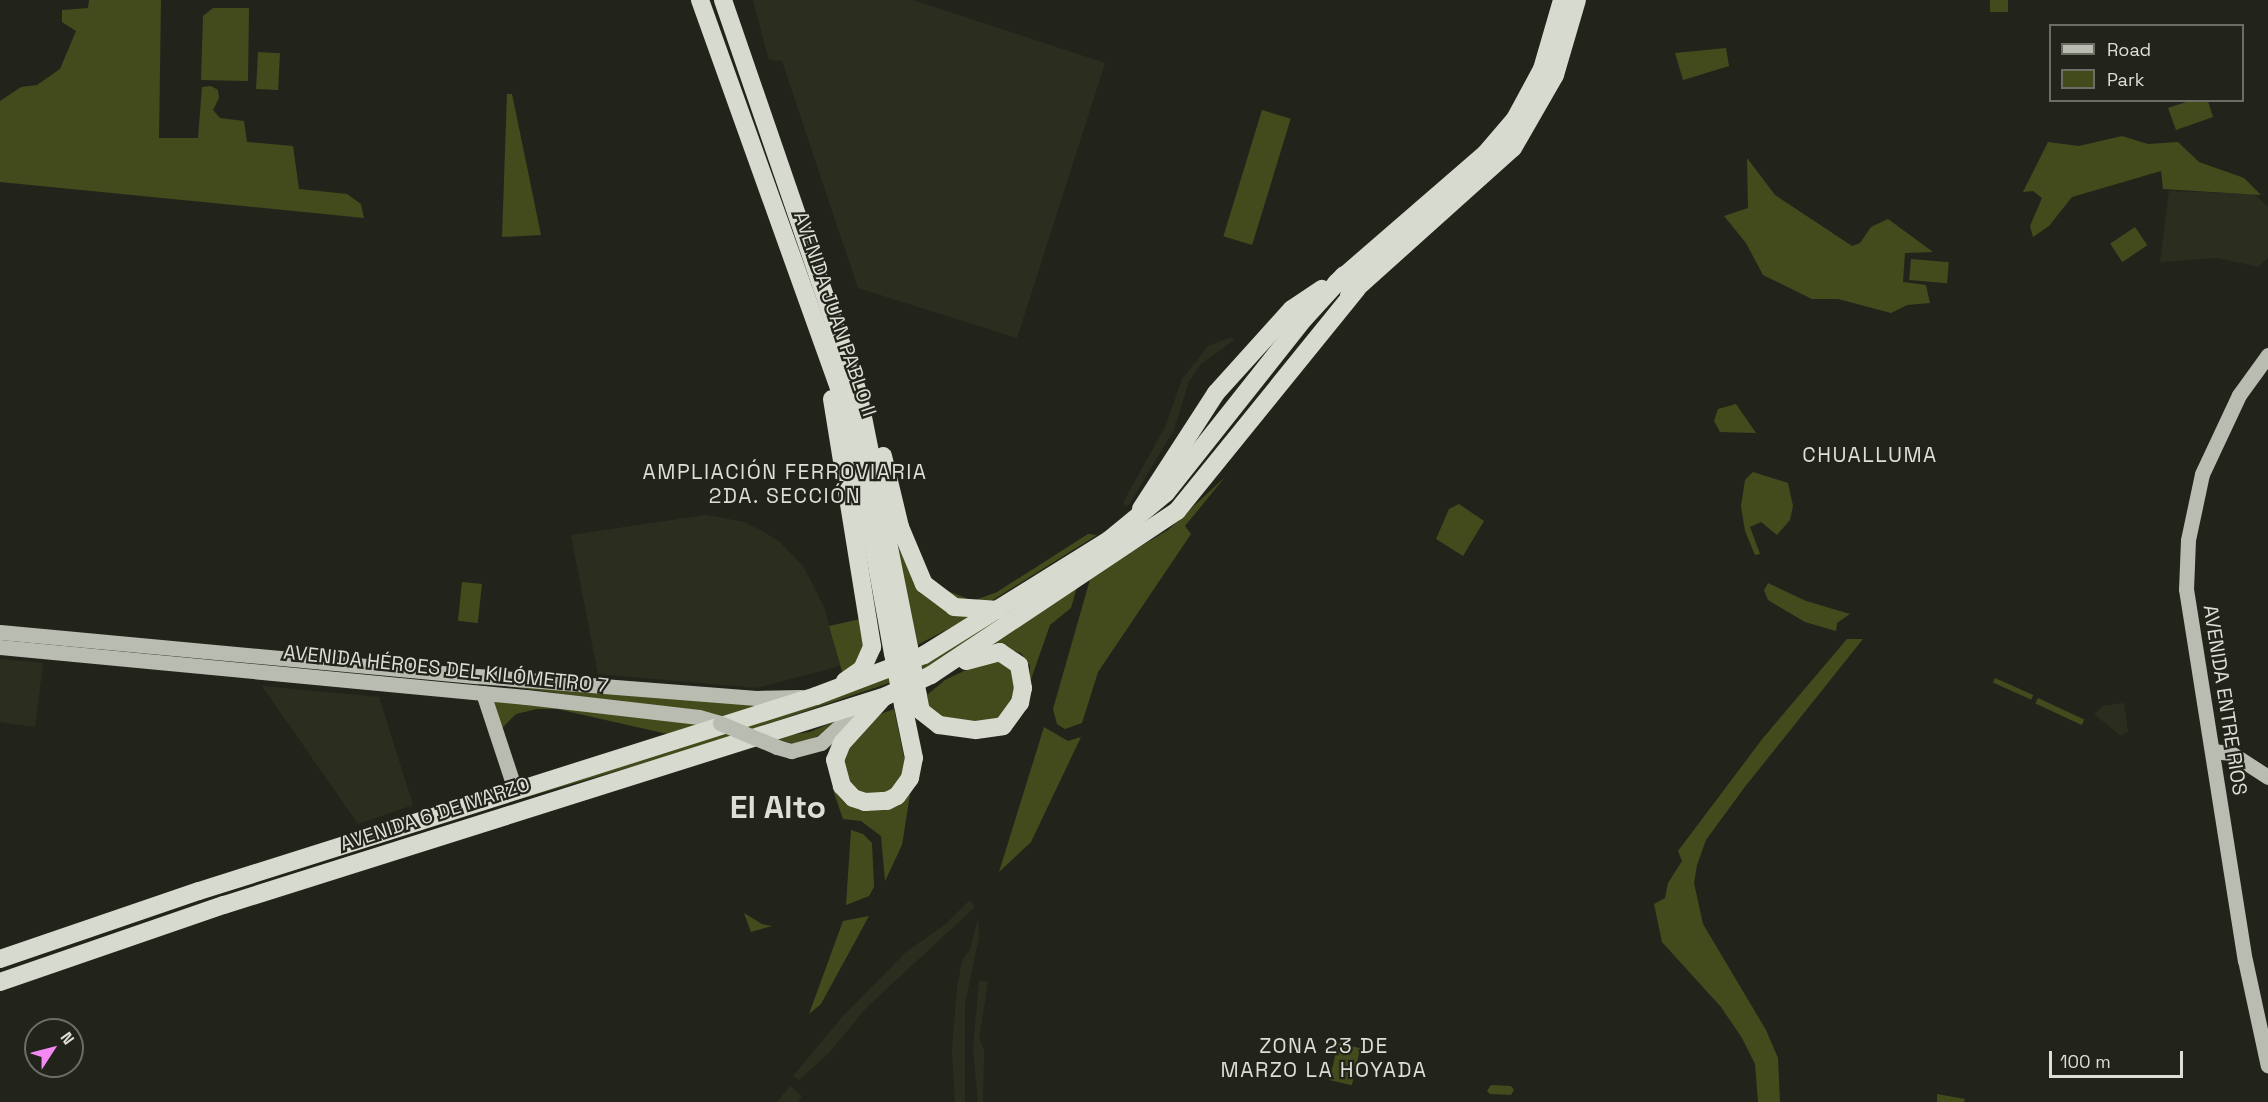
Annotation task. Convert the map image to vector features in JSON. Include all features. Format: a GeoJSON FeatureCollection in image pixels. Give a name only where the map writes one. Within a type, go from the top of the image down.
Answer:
{"type":"FeatureCollection","features":[{"type":"Feature","properties":{"kind":"highway","name":"AVENIDA JUAN PABLO II"},"geometry":{"type":"LineString","coordinates":[[700,0],[852,428],[914,704],[914,758],[904,787],[897,796],[878,803],[853,798],[836,773],[835,760],[842,743],[886,696]]}},
{"type":"Feature","properties":{"kind":"highway","name":"AVENIDA JUAN PABLO II"},"geometry":{"type":"LineString","coordinates":[[723,0],[858,392],[901,651]]}},
{"type":"Feature","properties":{"kind":"highway"},"geometry":{"type":"LineString","coordinates":[[930,676],[1149,531],[1172,510],[1350,282],[1485,154],[1515,119],[1542,69],[1562,0]]}},
{"type":"Feature","properties":{"kind":"highway"},"geometry":{"type":"LineString","coordinates":[[1350,282],[1513,148],[1555,75],[1577,0]]}},
{"type":"Feature","properties":{"kind":"highway","name":"AVENIDA 6 DE MARZO"},"geometry":{"type":"LineString","coordinates":[[0,959],[515,790],[826,693],[924,655],[1000,610],[1109,540],[1137,517],[1294,324],[1350,282]]}},
{"type":"Feature","properties":{"kind":"highway"},"geometry":{"type":"LineString","coordinates":[[811,313],[836,417],[872,647],[862,669],[826,693]]}},
{"type":"Feature","properties":{"kind":"highway"},"geometry":{"type":"LineString","coordinates":[[858,392],[881,451],[900,527],[924,584],[954,607],[978,612],[1000,610]]}},
{"type":"Feature","properties":{"kind":"highway"},"geometry":{"type":"LineString","coordinates":[[886,696],[930,676],[1000,652],[1011,656],[1023,674],[1020,703],[1013,717],[992,730],[939,725],[914,704]]}},
{"type":"Feature","properties":{"kind":"highway","name":"AVENIDA 6 DE MARZO"},"geometry":{"type":"LineString","coordinates":[[0,982],[224,905],[886,696]]}},
{"type":"Feature","properties":{"kind":"main road","name":"AVENIDA ENTRE RIOS"},"geometry":{"type":"LineString","coordinates":[[2268,355],[2239,395],[2202,474],[2188,540],[2190,625],[2245,960],[2268,1066]]}},
{"type":"Feature","properties":{"kind":"main road","name":"AVENIDA HÉROES DEL KILÓMETRO 7"},"geometry":{"type":"LineString","coordinates":[[0,632],[477,676],[756,698],[826,693]]}},
{"type":"Feature","properties":{"kind":"main road","name":"AVENIDA HÉROES DEL KILÓMETRO 7"},"geometry":{"type":"LineString","coordinates":[[0,648],[483,693],[678,714],[720,723],[791,751],[821,743],[866,702]]}},
{"type":"Feature","properties":{"kind":"main road"},"geometry":{"type":"LineString","coordinates":[[483,693],[515,790]]}},
{"type":"Feature","properties":{"kind":"main road"},"geometry":{"type":"LineString","coordinates":[[2212,751],[2231,753],[2268,777]]}},
{"type":"Feature","properties":{"kind":"shaded area"},"geometry":{"type":"Polygon","coordinates":[[[753,0],[913,0],[1105,63],[1017,338],[858,288],[782,61],[769,60],[753,0]]]}},
{"type":"Feature","properties":{"kind":"shaded area"},"geometry":{"type":"Polygon","coordinates":[[[2169,191],[2254,194],[2268,207],[2268,257],[2259,267],[2217,258],[2160,262],[2169,191]]]}},
{"type":"Feature","properties":{"kind":"shaded area"},"geometry":{"type":"Polygon","coordinates":[[[1232,337],[1234,340],[1201,364],[1189,381],[1174,430],[1128,506],[1123,503],[1166,425],[1182,379],[1208,346],[1232,337]]]}},
{"type":"Feature","properties":{"kind":"shaded area"},"geometry":{"type":"Polygon","coordinates":[[[706,515],[744,522],[762,531],[780,542],[803,566],[824,607],[840,666],[756,688],[598,674],[571,535],[706,515]]]}},
{"type":"Feature","properties":{"kind":"shaded area"},"geometry":{"type":"Polygon","coordinates":[[[0,659],[43,663],[35,727],[0,722],[0,659]]]}},
{"type":"Feature","properties":{"kind":"shaded area"},"geometry":{"type":"Polygon","coordinates":[[[262,686],[379,697],[413,805],[358,824],[262,686]]]}},
{"type":"Feature","properties":{"kind":"shaded area"},"geometry":{"type":"Polygon","coordinates":[[[2124,703],[2128,732],[2121,736],[2094,714],[2103,706],[2124,703]]]}},
{"type":"Feature","properties":{"kind":"shaded area"},"geometry":{"type":"Polygon","coordinates":[[[970,900],[975,907],[866,1008],[829,1053],[799,1080],[793,1076],[844,1015],[906,952],[946,924],[970,900]]]}},
{"type":"Feature","properties":{"kind":"shaded area"},"geometry":{"type":"Polygon","coordinates":[[[978,919],[979,937],[965,1004],[965,1102],[955,1102],[952,1049],[957,988],[962,960],[970,950],[978,919]]]}},
{"type":"Feature","properties":{"kind":"shaded area"},"geometry":{"type":"Polygon","coordinates":[[[979,981],[988,982],[979,1039],[984,1050],[983,1102],[978,1102],[973,1049],[979,981]]]}},
{"type":"Feature","properties":{"kind":"shaded area"},"geometry":{"type":"Polygon","coordinates":[[[790,1086],[802,1096],[798,1102],[777,1102],[790,1086]]]}},
{"type":"Feature","properties":{"kind":"green space"},"geometry":{"type":"Polygon","coordinates":[[[89,0],[161,0],[159,138],[198,138],[202,87],[211,86],[218,90],[219,98],[213,110],[220,118],[244,121],[247,142],[293,146],[299,189],[347,194],[361,204],[364,218],[0,182],[0,101],[21,87],[37,85],[60,69],[76,31],[62,22],[62,10],[88,8],[89,0]]]}},
{"type":"Feature","properties":{"kind":"green space"},"geometry":{"type":"Polygon","coordinates":[[[1990,0],[2008,0],[2008,12],[1990,12],[1990,0]]]}},
{"type":"Feature","properties":{"kind":"green space"},"geometry":{"type":"Polygon","coordinates":[[[213,8],[249,8],[248,81],[201,80],[203,16],[213,8]]]}},
{"type":"Feature","properties":{"kind":"green space"},"geometry":{"type":"Polygon","coordinates":[[[1726,48],[1729,66],[1683,80],[1675,53],[1726,48]]]}},
{"type":"Feature","properties":{"kind":"green space"},"geometry":{"type":"Polygon","coordinates":[[[258,52],[280,53],[278,90],[256,89],[258,52]]]}},
{"type":"Feature","properties":{"kind":"green space"},"geometry":{"type":"Polygon","coordinates":[[[507,94],[512,94],[541,235],[502,237],[507,94]]]}},
{"type":"Feature","properties":{"kind":"green space"},"geometry":{"type":"Polygon","coordinates":[[[2186,102],[2208,102],[2213,117],[2176,130],[2168,108],[2186,102]]]}},
{"type":"Feature","properties":{"kind":"green space"},"geometry":{"type":"Polygon","coordinates":[[[1262,110],[1291,119],[1252,245],[1223,236],[1262,110]]]}},
{"type":"Feature","properties":{"kind":"green space"},"geometry":{"type":"Polygon","coordinates":[[[2122,136],[2148,144],[2178,142],[2199,162],[2244,178],[2261,195],[2163,189],[2161,171],[2072,197],[2049,226],[2033,237],[2030,226],[2042,198],[2033,191],[2023,192],[2048,142],[2079,146],[2122,136]]]}},
{"type":"Feature","properties":{"kind":"green space"},"geometry":{"type":"Polygon","coordinates":[[[1747,158],[1775,195],[1852,246],[1860,243],[1871,227],[1888,219],[1933,252],[1905,253],[1903,282],[1926,285],[1930,303],[1907,305],[1891,313],[1838,299],[1812,299],[1763,275],[1746,243],[1724,216],[1748,208],[1747,158]]]}},
{"type":"Feature","properties":{"kind":"green space"},"geometry":{"type":"Polygon","coordinates":[[[2135,227],[2147,245],[2122,262],[2110,244],[2135,227]]]}},
{"type":"Feature","properties":{"kind":"green space"},"geometry":{"type":"Polygon","coordinates":[[[1911,259],[1949,262],[1947,283],[1909,280],[1911,259]]]}},
{"type":"Feature","properties":{"kind":"green space"},"geometry":{"type":"Polygon","coordinates":[[[1736,404],[1756,433],[1720,432],[1714,421],[1718,409],[1736,404]]]}},
{"type":"Feature","properties":{"kind":"green space"},"geometry":{"type":"Polygon","coordinates":[[[1753,472],[1788,483],[1793,506],[1790,520],[1777,535],[1761,522],[1750,527],[1760,554],[1755,555],[1745,531],[1741,506],[1745,480],[1753,472]]]}},
{"type":"Feature","properties":{"kind":"green space"},"geometry":{"type":"Polygon","coordinates":[[[1225,477],[1185,526],[1191,534],[1098,672],[1082,723],[1065,729],[1057,724],[1053,709],[1091,576],[1168,530],[1225,477]]]}},
{"type":"Feature","properties":{"kind":"green space"},"geometry":{"type":"Polygon","coordinates":[[[1459,504],[1484,521],[1463,556],[1436,539],[1449,509],[1459,504]]]}},
{"type":"Feature","properties":{"kind":"green space"},"geometry":{"type":"Polygon","coordinates":[[[1088,534],[1097,535],[983,606],[944,598],[924,578],[917,561],[938,587],[973,601],[997,592],[1088,534]]]}},
{"type":"Feature","properties":{"kind":"green space"},"geometry":{"type":"Polygon","coordinates":[[[892,535],[920,590],[973,616],[917,645],[892,535]]]}},
{"type":"Feature","properties":{"kind":"green space"},"geometry":{"type":"Polygon","coordinates":[[[1112,544],[919,673],[690,750],[465,815],[853,689],[1112,544]]]}},
{"type":"Feature","properties":{"kind":"green space"},"geometry":{"type":"Polygon","coordinates":[[[462,582],[482,584],[478,623],[458,621],[462,582]]]}},
{"type":"Feature","properties":{"kind":"green space"},"geometry":{"type":"Polygon","coordinates":[[[1768,583],[1806,601],[1850,614],[1837,623],[1836,631],[1805,622],[1768,600],[1764,590],[1768,583]]]}},
{"type":"Feature","properties":{"kind":"green space"},"geometry":{"type":"Polygon","coordinates":[[[1077,587],[1071,608],[1050,625],[1030,682],[1030,666],[1021,653],[992,644],[1077,587]]]}},
{"type":"Feature","properties":{"kind":"green space"},"geometry":{"type":"Polygon","coordinates":[[[865,618],[866,656],[843,675],[829,626],[865,618]]]}},
{"type":"Feature","properties":{"kind":"green space"},"geometry":{"type":"Polygon","coordinates":[[[1847,639],[1863,639],[1744,788],[1706,840],[1697,865],[1694,883],[1703,924],[1766,1030],[1778,1058],[1780,1102],[1758,1102],[1755,1064],[1742,1038],[1721,1007],[1662,942],[1654,904],[1665,898],[1668,883],[1682,861],[1678,851],[1763,738],[1847,639]]]}},
{"type":"Feature","properties":{"kind":"green space"},"geometry":{"type":"Polygon","coordinates":[[[987,660],[1004,660],[1016,677],[1013,703],[999,722],[942,720],[929,707],[927,695],[945,680],[987,660]]]}},
{"type":"Feature","properties":{"kind":"green space"},"geometry":{"type":"Polygon","coordinates":[[[1995,678],[2033,695],[2031,700],[1993,683],[1995,678]]]}},
{"type":"Feature","properties":{"kind":"green space"},"geometry":{"type":"Polygon","coordinates":[[[485,683],[788,701],[727,720],[699,713],[485,683]]]}},
{"type":"Feature","properties":{"kind":"green space"},"geometry":{"type":"Polygon","coordinates":[[[2038,698],[2084,720],[2082,725],[2035,703],[2038,698]]]}},
{"type":"Feature","properties":{"kind":"green space"},"geometry":{"type":"Polygon","coordinates":[[[488,699],[713,725],[672,735],[557,709],[537,709],[516,714],[498,732],[488,699]]]}},
{"type":"Feature","properties":{"kind":"green space"},"geometry":{"type":"Polygon","coordinates":[[[894,709],[906,767],[903,779],[886,796],[857,794],[843,782],[841,753],[870,718],[894,709]]]}},
{"type":"Feature","properties":{"kind":"green space"},"geometry":{"type":"Polygon","coordinates":[[[836,721],[834,728],[799,745],[768,738],[810,732],[836,721]]]}},
{"type":"Feature","properties":{"kind":"green space"},"geometry":{"type":"Polygon","coordinates":[[[1044,727],[1068,741],[1081,737],[1031,842],[999,872],[1044,727]]]}},
{"type":"Feature","properties":{"kind":"green space"},"geometry":{"type":"Polygon","coordinates":[[[912,782],[902,845],[885,881],[881,836],[861,821],[843,819],[832,787],[855,805],[912,782]]]}},
{"type":"Feature","properties":{"kind":"green space"},"geometry":{"type":"Polygon","coordinates":[[[851,830],[863,834],[872,843],[874,887],[869,896],[846,905],[851,830]]]}},
{"type":"Feature","properties":{"kind":"green space"},"geometry":{"type":"Polygon","coordinates":[[[744,913],[762,924],[772,926],[751,932],[744,913]]]}},
{"type":"Feature","properties":{"kind":"green space"},"geometry":{"type":"Polygon","coordinates":[[[869,916],[821,1004],[809,1014],[843,921],[869,916]]]}},
{"type":"Feature","properties":{"kind":"green space"},"geometry":{"type":"Polygon","coordinates":[[[1338,1043],[1360,1048],[1352,1085],[1329,1080],[1338,1043]]]}},
{"type":"Feature","properties":{"kind":"green space"},"geometry":{"type":"Polygon","coordinates":[[[1491,1085],[1511,1086],[1514,1090],[1511,1095],[1490,1094],[1487,1091],[1491,1085]]]}},
{"type":"Feature","properties":{"kind":"green space"},"geometry":{"type":"Polygon","coordinates":[[[1937,1094],[1965,1099],[1964,1102],[1937,1102],[1937,1094]]]}},
{"type":"Feature","properties":{"kind":"district","name":"CHUALLUMA"},"geometry":{"type":"Point","coordinates":[1870,455]}},
{"type":"Feature","properties":{"kind":"district","name":"AMPLIACIÓN FERROVIARIA 2DA. SECCIÓN"},"geometry":{"type":"Point","coordinates":[785,484]}},
{"type":"Feature","properties":{"kind":"district","name":"El Alto"},"geometry":{"type":"Point","coordinates":[778,807]}},
{"type":"Feature","properties":{"kind":"district","name":"ZONA 23 DE MARZO LA HOYADA"},"geometry":{"type":"Point","coordinates":[1324,1058]}}]}
